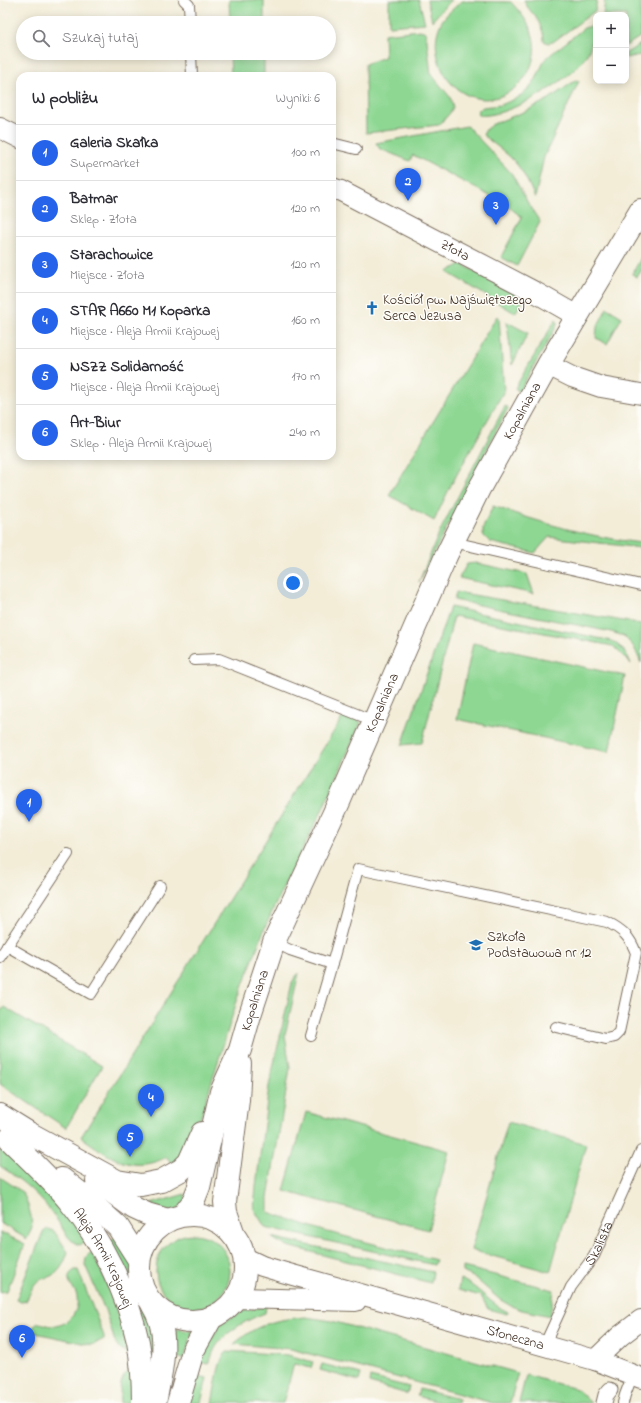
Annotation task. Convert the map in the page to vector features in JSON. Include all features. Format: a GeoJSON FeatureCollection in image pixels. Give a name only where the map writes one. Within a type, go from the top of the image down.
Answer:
{"type":"FeatureCollection","features":[{"type":"Feature","properties":{"kind":"street"},"geometry":{"type":"LineString","coordinates":[[0,128],[16,136]]}},
{"type":"Feature","properties":{"kind":"street","name":"Złota"},"geometry":{"type":"LineString","coordinates":[[336,189],[369,205],[578,316]]}},
{"type":"Feature","properties":{"kind":"street","name":"Kopalniana"},"geometry":{"type":"LineString","coordinates":[[174,1217],[193,1202],[199,1187],[221,1092],[240,1050],[274,942],[339,802],[453,542],[479,489],[548,365],[641,210]]}},
{"type":"Feature","properties":{"kind":"street","name":"Kopalniana"},"geometry":{"type":"LineString","coordinates":[[548,365],[572,378],[601,387],[641,394]]}},
{"type":"Feature","properties":{"kind":"street","name":"Kopalniana"},"geometry":{"type":"LineString","coordinates":[[232,1232],[224,1202],[238,1100],[240,1050]]}},
{"type":"Feature","properties":{"kind":"street","name":"Aleja Armii Krajowej"},"geometry":{"type":"LineString","coordinates":[[13,1135],[117,1181],[141,1185],[161,1181],[181,1170],[189,1162],[221,1092]]}},
{"type":"Feature","properties":{"kind":"street","name":"Aleja Armii Krajowej"},"geometry":{"type":"LineString","coordinates":[[0,1115],[13,1135],[86,1223],[115,1273],[138,1342],[143,1377],[143,1403]]}},
{"type":"Feature","properties":{"kind":"street","name":"Aleja Armii Krajowej"},"geometry":{"type":"LineString","coordinates":[[13,1135],[134,1208],[146,1214],[174,1217]]}},
{"type":"Feature","properties":{"kind":"street","name":"Aleja Armii Krajowej"},"geometry":{"type":"LineString","coordinates":[[13,1135],[118,1227],[139,1260]]}},
{"type":"Feature","properties":{"kind":"street"},"geometry":{"type":"LineString","coordinates":[[198,1214],[218,1220],[232,1232],[241,1245],[245,1258],[245,1278],[236,1298],[224,1311],[212,1318],[201,1321],[190,1321],[172,1318],[162,1313],[152,1304],[140,1282],[139,1260],[149,1235],[174,1217],[198,1214]]}},
{"type":"Feature","properties":{"kind":"street","name":"Słoneczna"},"geometry":{"type":"LineString","coordinates":[[245,1258],[262,1266],[389,1302],[547,1339],[637,1376]]}},
{"type":"Feature","properties":{"kind":"street","name":"Słoneczna"},"geometry":{"type":"LineString","coordinates":[[236,1298],[389,1302]]}},
{"type":"Feature","properties":{"kind":"street","name":"Aleja Armii Krajowej"},"geometry":{"type":"LineString","coordinates":[[152,1304],[160,1321],[163,1337],[163,1361],[155,1403]]}},
{"type":"Feature","properties":{"kind":"street"},"geometry":{"type":"LineString","coordinates":[[178,1403],[193,1351],[212,1318]]}},
{"type":"Feature","properties":{"kind":"street"},"geometry":{"type":"LineString","coordinates":[[595,1360],[620,1336],[641,1320]]}},
{"type":"Feature","properties":{"kind":"lane"},"geometry":{"type":"LineString","coordinates":[[184,0],[189,5],[190,16]]}},
{"type":"Feature","properties":{"kind":"lane"},"geometry":{"type":"LineString","coordinates":[[191,60],[192,72]]}},
{"type":"Feature","properties":{"kind":"lane"},"geometry":{"type":"LineString","coordinates":[[336,144],[356,149]]}},
{"type":"Feature","properties":{"kind":"lane"},"geometry":{"type":"LineString","coordinates":[[453,542],[641,585]]}},
{"type":"Feature","properties":{"kind":"lane"},"geometry":{"type":"LineString","coordinates":[[194,660],[218,659],[374,721]]}},
{"type":"Feature","properties":{"kind":"lane"},"geometry":{"type":"LineString","coordinates":[[0,957],[68,854]]}},
{"type":"Feature","properties":{"kind":"lane"},"geometry":{"type":"LineString","coordinates":[[311,1036],[358,869],[607,922],[623,933],[631,941],[636,953],[619,1032],[614,1037],[606,1038],[556,1027]]}},
{"type":"Feature","properties":{"kind":"lane"},"geometry":{"type":"LineString","coordinates":[[7,946],[91,994],[160,886]]}},
{"type":"Feature","properties":{"kind":"lane"},"geometry":{"type":"LineString","coordinates":[[274,942],[290,950],[332,964]]}},
{"type":"Feature","properties":{"kind":"lane","name":"Skalista"},"geometry":{"type":"LineString","coordinates":[[547,1339],[571,1287],[594,1256],[641,1151]]}},
{"type":"Feature","properties":{"kind":"lane"},"geometry":{"type":"LineString","coordinates":[[623,1403],[625,1395],[637,1376]]}},
{"type":"Feature","properties":{"kind":"green space"},"geometry":{"type":"Polygon","coordinates":[[[229,0],[264,0],[264,16],[230,16],[229,0]]]}},
{"type":"Feature","properties":{"kind":"green space"},"geometry":{"type":"Polygon","coordinates":[[[389,0],[419,0],[425,23],[389,26],[389,0]]]}},
{"type":"Feature","properties":{"kind":"green space"},"geometry":{"type":"Polygon","coordinates":[[[427,0],[452,0],[432,21],[427,0]]]}},
{"type":"Feature","properties":{"kind":"green space"},"geometry":{"type":"Polygon","coordinates":[[[524,0],[597,0],[595,11],[553,42],[548,43],[544,41],[539,22],[527,7],[524,0]]]}},
{"type":"Feature","properties":{"kind":"green space"},"geometry":{"type":"Polygon","coordinates":[[[605,0],[641,0],[641,36],[629,44],[629,12],[603,12],[605,0]]]}},
{"type":"Feature","properties":{"kind":"green space"},"geometry":{"type":"Polygon","coordinates":[[[462,1],[511,2],[529,26],[534,43],[533,59],[527,74],[517,86],[504,95],[488,99],[472,97],[456,88],[442,69],[436,42],[438,32],[445,17],[462,1]]]}},
{"type":"Feature","properties":{"kind":"green space"},"geometry":{"type":"Polygon","coordinates":[[[592,26],[592,41],[588,53],[579,65],[567,76],[521,105],[490,115],[478,115],[477,111],[483,107],[501,105],[519,97],[536,79],[545,59],[584,28],[592,26]]]}},
{"type":"Feature","properties":{"kind":"green space"},"geometry":{"type":"Polygon","coordinates":[[[420,30],[426,32],[431,74],[450,97],[453,107],[450,113],[439,125],[366,133],[365,64],[385,57],[384,34],[420,30]]]}},
{"type":"Feature","properties":{"kind":"green space"},"geometry":{"type":"Polygon","coordinates":[[[641,44],[641,55],[629,57],[629,51],[641,44]]]}},
{"type":"Feature","properties":{"kind":"green space"},"geometry":{"type":"Polygon","coordinates":[[[230,60],[264,60],[264,72],[231,72],[230,60]]]}},
{"type":"Feature","properties":{"kind":"green space"},"geometry":{"type":"Polygon","coordinates":[[[576,80],[579,81],[544,157],[535,198],[525,176],[514,161],[504,151],[483,135],[486,129],[493,124],[526,111],[549,99],[576,80]]]}},
{"type":"Feature","properties":{"kind":"green space"},"geometry":{"type":"Polygon","coordinates":[[[467,126],[512,174],[540,222],[517,266],[501,257],[522,217],[505,204],[413,155],[410,161],[380,149],[376,143],[467,126]]]}},
{"type":"Feature","properties":{"kind":"green space"},"geometry":{"type":"Polygon","coordinates":[[[641,258],[641,271],[637,277],[632,274],[641,258]]]}},
{"type":"Feature","properties":{"kind":"green space"},"geometry":{"type":"Polygon","coordinates":[[[461,264],[525,297],[515,313],[447,272],[461,264]]]}},
{"type":"Feature","properties":{"kind":"green space"},"geometry":{"type":"Polygon","coordinates":[[[607,308],[622,317],[607,344],[596,338],[597,327],[607,308]]]}},
{"type":"Feature","properties":{"kind":"green space"},"geometry":{"type":"Polygon","coordinates":[[[497,316],[499,317],[504,391],[451,485],[434,521],[389,495],[497,316]]]}},
{"type":"Feature","properties":{"kind":"green space"},"geometry":{"type":"Polygon","coordinates":[[[556,319],[557,323],[555,329],[519,392],[515,388],[556,319]]]}},
{"type":"Feature","properties":{"kind":"green space"},"geometry":{"type":"Polygon","coordinates":[[[507,322],[528,333],[512,365],[507,322]]]}},
{"type":"Feature","properties":{"kind":"green space"},"geometry":{"type":"Polygon","coordinates":[[[505,406],[508,408],[419,582],[439,533],[505,406]]]}},
{"type":"Feature","properties":{"kind":"green space"},"geometry":{"type":"Polygon","coordinates":[[[493,506],[566,529],[641,543],[641,548],[549,537],[535,553],[490,542],[483,535],[483,528],[493,506]]]}},
{"type":"Feature","properties":{"kind":"green space"},"geometry":{"type":"Polygon","coordinates":[[[476,563],[527,574],[534,594],[459,578],[467,564],[476,563]]]}},
{"type":"Feature","properties":{"kind":"green space"},"geometry":{"type":"Polygon","coordinates":[[[456,592],[641,624],[641,663],[634,647],[624,636],[611,632],[454,600],[456,592]]]}},
{"type":"Feature","properties":{"kind":"green space"},"geometry":{"type":"Polygon","coordinates":[[[450,607],[612,641],[624,651],[631,664],[613,646],[454,616],[422,743],[402,745],[450,607]]]}},
{"type":"Feature","properties":{"kind":"green space"},"geometry":{"type":"Polygon","coordinates":[[[473,643],[625,676],[609,752],[457,719],[473,643]]]}},
{"type":"Feature","properties":{"kind":"green space"},"geometry":{"type":"Polygon","coordinates":[[[344,715],[361,722],[320,815],[285,883],[264,930],[236,1004],[198,1126],[173,1166],[167,1157],[154,1162],[132,1164],[111,1157],[81,1137],[344,715]]]}},
{"type":"Feature","properties":{"kind":"green space"},"geometry":{"type":"Polygon","coordinates":[[[299,973],[285,1035],[290,1068],[268,1198],[268,1212],[324,1231],[436,1260],[434,1265],[265,1227],[254,1209],[269,1086],[292,983],[299,973]]]}},
{"type":"Feature","properties":{"kind":"green space"},"geometry":{"type":"Polygon","coordinates":[[[4,1007],[102,1066],[66,1128],[0,1084],[0,1012],[4,1007]]]}},
{"type":"Feature","properties":{"kind":"green space"},"geometry":{"type":"Polygon","coordinates":[[[306,1112],[449,1151],[428,1230],[284,1191],[306,1112]]]}},
{"type":"Feature","properties":{"kind":"green space"},"geometry":{"type":"Polygon","coordinates":[[[508,1122],[586,1144],[550,1272],[471,1250],[508,1122]]]}},
{"type":"Feature","properties":{"kind":"green space"},"geometry":{"type":"Polygon","coordinates":[[[0,1150],[30,1172],[88,1240],[80,1245],[76,1244],[69,1238],[45,1204],[24,1184],[0,1166],[0,1150]]]}},
{"type":"Feature","properties":{"kind":"green space"},"geometry":{"type":"Polygon","coordinates":[[[0,1177],[21,1191],[26,1199],[31,1216],[32,1227],[27,1239],[0,1223],[0,1177]]]}},
{"type":"Feature","properties":{"kind":"green space"},"geometry":{"type":"Polygon","coordinates":[[[185,1194],[186,1202],[171,1214],[151,1204],[185,1194]]]}},
{"type":"Feature","properties":{"kind":"green space"},"geometry":{"type":"Polygon","coordinates":[[[47,1229],[54,1231],[68,1252],[67,1255],[58,1271],[52,1276],[37,1282],[33,1286],[26,1301],[21,1302],[16,1300],[43,1232],[47,1229]]]}},
{"type":"Feature","properties":{"kind":"green space"},"geometry":{"type":"Polygon","coordinates":[[[0,1232],[25,1244],[7,1291],[0,1292],[0,1232]]]}},
{"type":"Feature","properties":{"kind":"green space"},"geometry":{"type":"Polygon","coordinates":[[[193,1234],[207,1237],[219,1245],[227,1257],[230,1271],[227,1285],[219,1297],[207,1305],[193,1308],[179,1305],[167,1297],[159,1285],[156,1271],[159,1257],[167,1245],[179,1237],[193,1234]]]}},
{"type":"Feature","properties":{"kind":"green space"},"geometry":{"type":"Polygon","coordinates":[[[118,1236],[134,1266],[134,1283],[143,1304],[149,1312],[156,1352],[148,1352],[109,1242],[118,1236]]]}},
{"type":"Feature","properties":{"kind":"green space"},"geometry":{"type":"Polygon","coordinates":[[[271,1237],[433,1272],[431,1283],[288,1246],[271,1237]]]}},
{"type":"Feature","properties":{"kind":"green space"},"geometry":{"type":"Polygon","coordinates":[[[91,1252],[104,1277],[114,1302],[129,1356],[119,1348],[115,1342],[105,1310],[85,1265],[86,1257],[91,1252]]]}},
{"type":"Feature","properties":{"kind":"green space"},"geometry":{"type":"Polygon","coordinates":[[[463,1267],[554,1290],[550,1316],[511,1306],[499,1299],[475,1278],[463,1272],[463,1267]]]}},
{"type":"Feature","properties":{"kind":"green space"},"geometry":{"type":"Polygon","coordinates":[[[75,1270],[78,1270],[104,1336],[104,1339],[92,1345],[31,1332],[32,1328],[38,1323],[56,1326],[67,1322],[74,1314],[77,1299],[76,1293],[70,1284],[69,1277],[75,1270]]]}},
{"type":"Feature","properties":{"kind":"green space"},"geometry":{"type":"Polygon","coordinates":[[[460,1279],[473,1286],[495,1304],[508,1312],[507,1314],[488,1309],[481,1296],[458,1290],[460,1279]]]}},
{"type":"Feature","properties":{"kind":"green space"},"geometry":{"type":"Polygon","coordinates":[[[266,1306],[265,1313],[252,1318],[227,1334],[222,1339],[215,1349],[209,1364],[198,1362],[220,1324],[244,1311],[266,1306]]]}},
{"type":"Feature","properties":{"kind":"green space"},"geometry":{"type":"Polygon","coordinates":[[[306,1317],[332,1321],[518,1373],[510,1403],[493,1403],[291,1349],[234,1344],[242,1337],[267,1324],[285,1319],[306,1317]]]}},
{"type":"Feature","properties":{"kind":"green space"},"geometry":{"type":"Polygon","coordinates":[[[176,1329],[191,1331],[192,1334],[184,1359],[172,1356],[174,1332],[176,1329]]]}},
{"type":"Feature","properties":{"kind":"green space"},"geometry":{"type":"Polygon","coordinates":[[[227,1351],[288,1355],[313,1362],[311,1368],[294,1364],[283,1403],[212,1403],[221,1360],[227,1351]]]}},
{"type":"Feature","properties":{"kind":"green space"},"geometry":{"type":"Polygon","coordinates":[[[322,1364],[361,1374],[359,1381],[320,1370],[322,1364]]]}},
{"type":"Feature","properties":{"kind":"green space"},"geometry":{"type":"Polygon","coordinates":[[[134,1368],[136,1403],[120,1403],[121,1382],[125,1374],[134,1368]]]}},
{"type":"Feature","properties":{"kind":"green space"},"geometry":{"type":"Polygon","coordinates":[[[194,1375],[207,1378],[201,1403],[186,1403],[194,1375]]]}},
{"type":"Feature","properties":{"kind":"green space"},"geometry":{"type":"Polygon","coordinates":[[[526,1375],[577,1389],[591,1403],[519,1403],[526,1375]]]}},
{"type":"Feature","properties":{"kind":"green space"},"geometry":{"type":"Polygon","coordinates":[[[370,1377],[409,1387],[407,1394],[369,1383],[370,1377]]]}},
{"type":"Feature","properties":{"kind":"green space"},"geometry":{"type":"Polygon","coordinates":[[[419,1389],[459,1399],[458,1403],[442,1403],[417,1396],[419,1389]]]}},
{"type":"Feature","properties":{"kind":"place","name":"Batmar"},"geometry":{"type":"Point","coordinates":[408,201]}},
{"type":"Feature","properties":{"kind":"place","name":"Starachowice"},"geometry":{"type":"Point","coordinates":[496,225]}},
{"type":"Feature","properties":{"kind":"place","name":"Kościół pw. Najświętszego Serca Jezusa"},"geometry":{"type":"Point","coordinates":[372,308]}},
{"type":"Feature","properties":{"kind":"place","name":"Galeria Skałka"},"geometry":{"type":"Point","coordinates":[29,822]}},
{"type":"Feature","properties":{"kind":"place","name":"Szkoła Podstawowa nr 12"},"geometry":{"type":"Point","coordinates":[476,945]}},
{"type":"Feature","properties":{"kind":"place","name":"STAR A660 M1 Koparka"},"geometry":{"type":"Point","coordinates":[151,1117]}},
{"type":"Feature","properties":{"kind":"place","name":"NSZZ Solidarność"},"geometry":{"type":"Point","coordinates":[130,1157]}},
{"type":"Feature","properties":{"kind":"place","name":"Art-Biur"},"geometry":{"type":"Point","coordinates":[22,1358]}}]}
